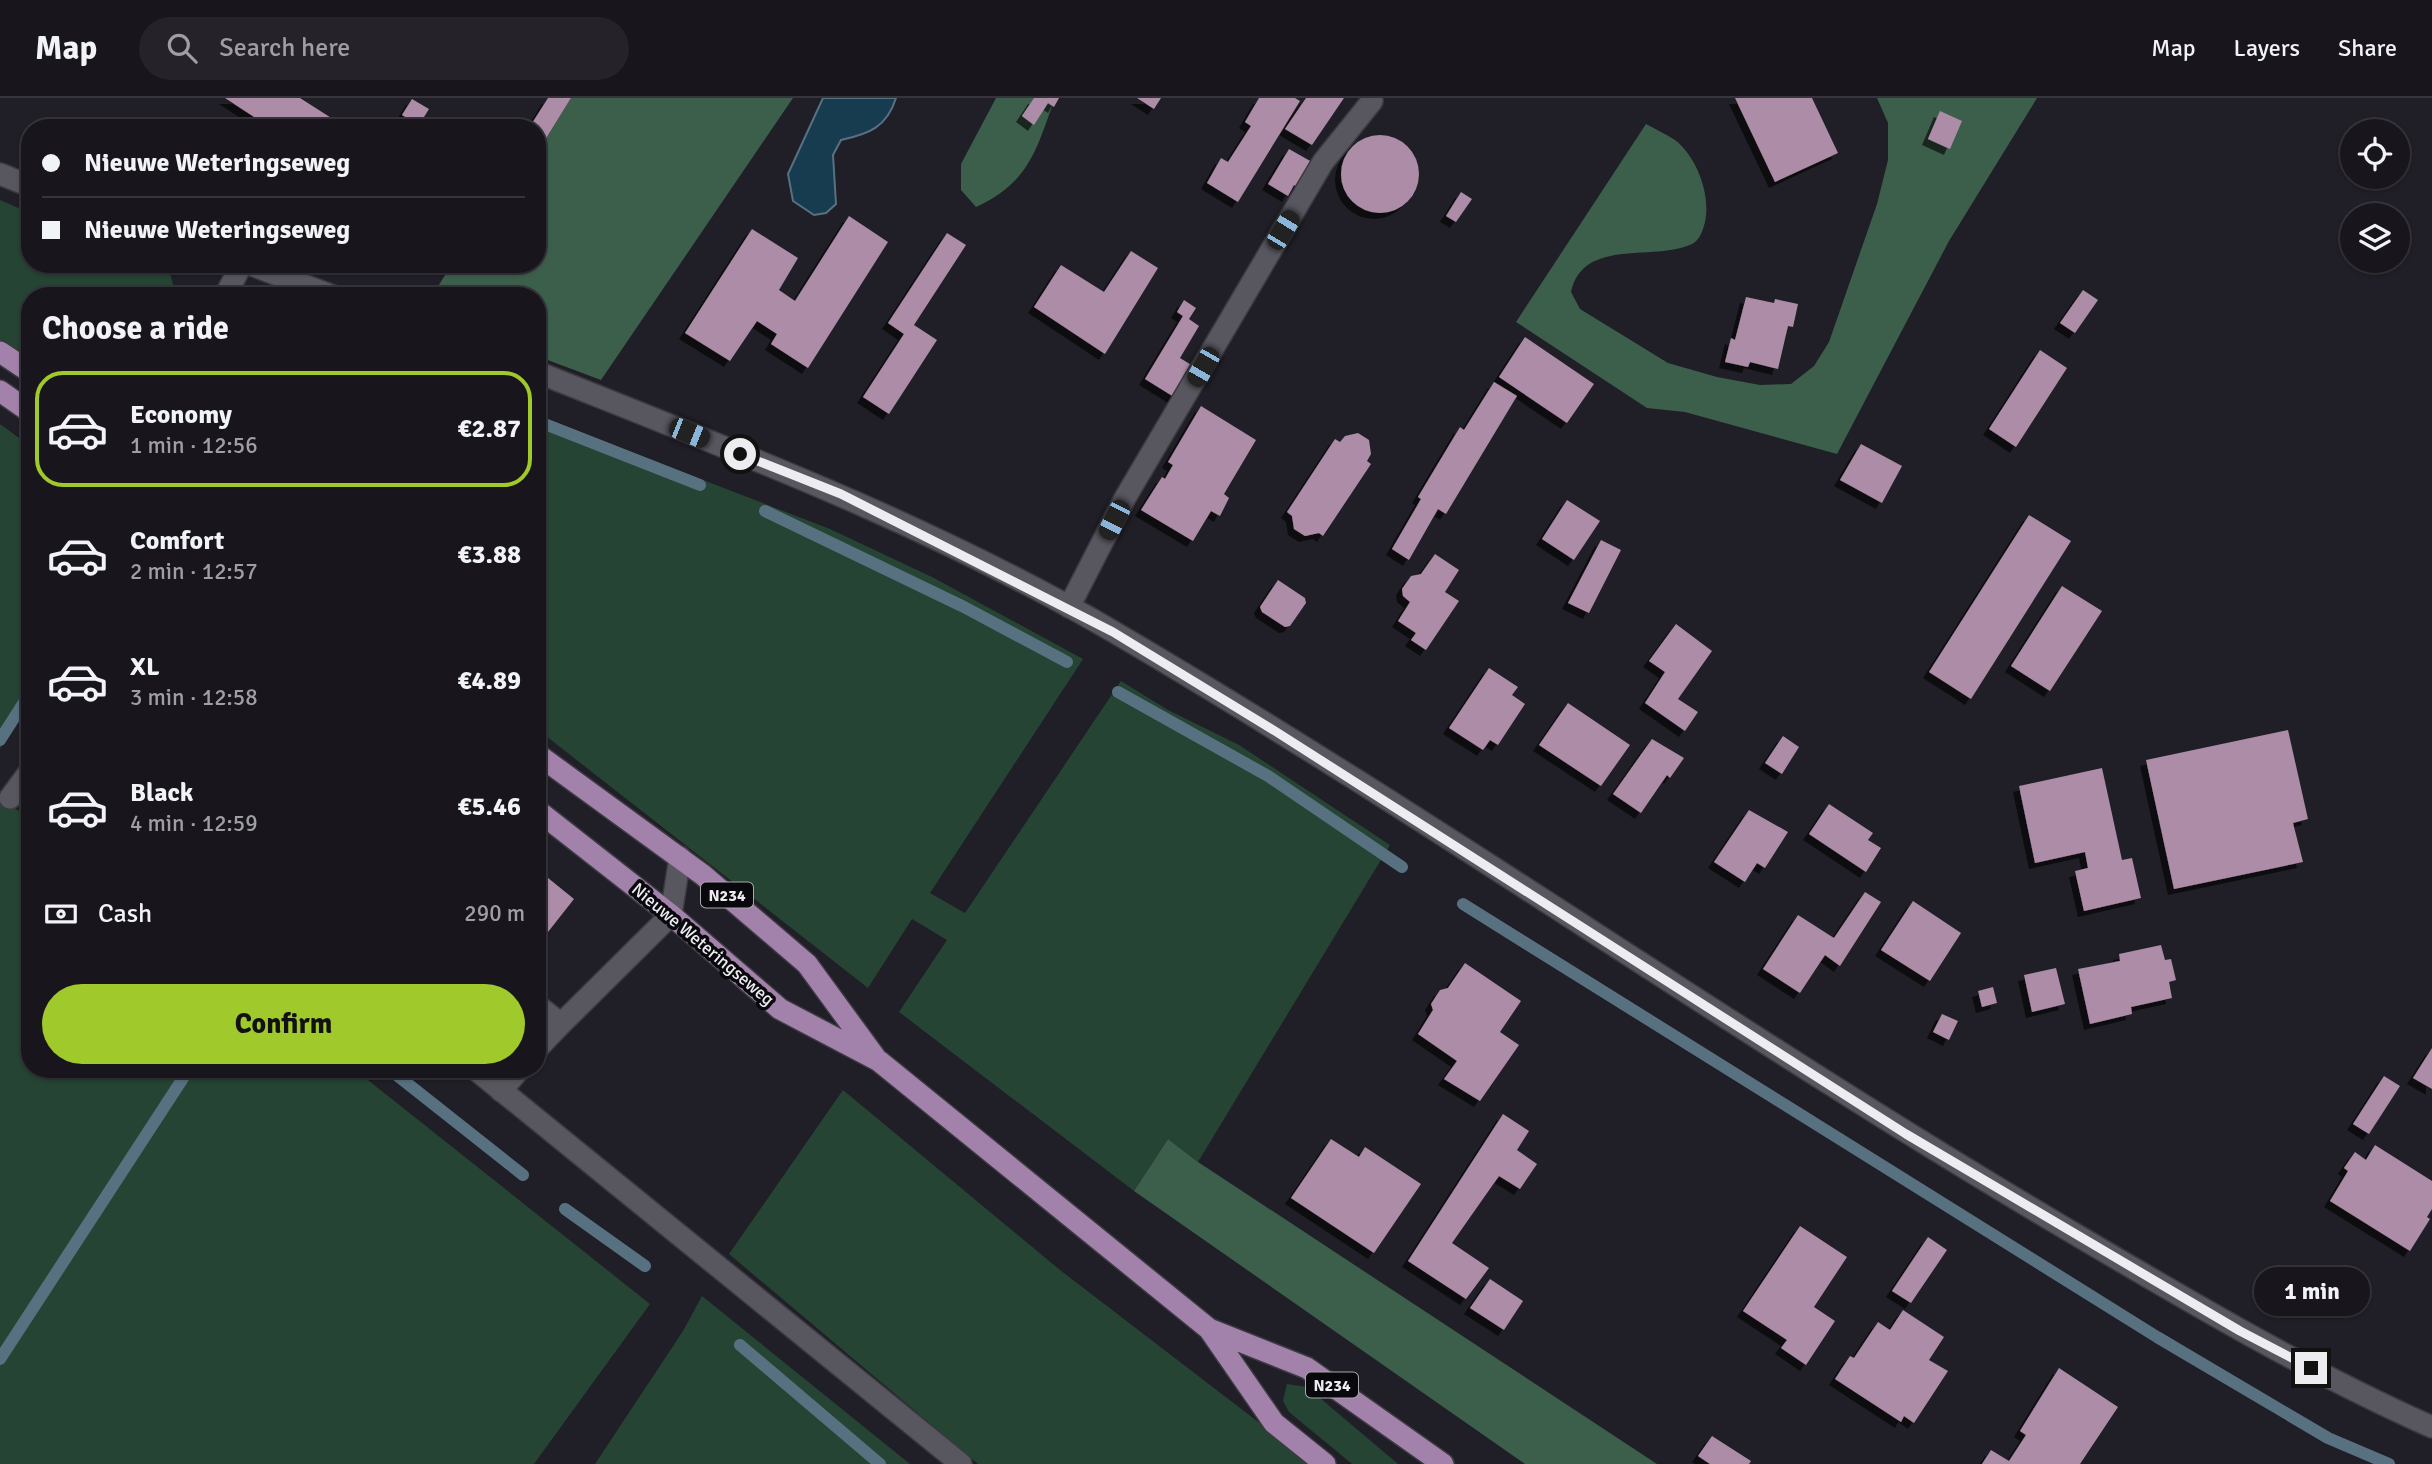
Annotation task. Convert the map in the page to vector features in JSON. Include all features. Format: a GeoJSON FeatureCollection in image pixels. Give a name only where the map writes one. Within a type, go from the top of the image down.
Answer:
{"type":"FeatureCollection","features":[{"type":"Feature","properties":{"kind":"main road"},"geometry":{"type":"LineString","coordinates":[[0,352],[21,366]]}},
{"type":"Feature","properties":{"kind":"main road"},"geometry":{"type":"LineString","coordinates":[[0,391],[21,406]]}},
{"type":"Feature","properties":{"kind":"main road","name":"Nieuwe Weteringseweg"},"geometry":{"type":"LineString","coordinates":[[546,760],[680,857],[807,964],[879,1061]]}},
{"type":"Feature","properties":{"kind":"main road","name":"Nieuwe Weteringseweg"},"geometry":{"type":"LineString","coordinates":[[546,817],[671,915],[780,1009],[879,1061],[1209,1329],[1274,1423],[1325,1464]]}},
{"type":"Feature","properties":{"kind":"main road","name":"Nieuwe Weteringseweg"},"geometry":{"type":"LineString","coordinates":[[1209,1329],[1307,1368],[1443,1464]]}},
{"type":"Feature","properties":{"kind":"street"},"geometry":{"type":"LineString","coordinates":[[1069,607],[1125,499],[1323,162],[1371,101]]}},
{"type":"Feature","properties":{"kind":"street"},"geometry":{"type":"LineString","coordinates":[[0,174],[21,182]]}},
{"type":"Feature","properties":{"kind":"street"},"geometry":{"type":"LineString","coordinates":[[273,273],[309,287]]}},
{"type":"Feature","properties":{"kind":"street"},"geometry":{"type":"LineString","coordinates":[[546,376],[841,494],[1069,607],[1275,731],[1918,1141],[2240,1331],[2432,1427]]}},
{"type":"Feature","properties":{"kind":"street"},"geometry":{"type":"LineString","coordinates":[[10,798],[21,783]]}},
{"type":"Feature","properties":{"kind":"street"},"geometry":{"type":"LineString","coordinates":[[546,1040],[671,915],[680,857]]}},
{"type":"Feature","properties":{"kind":"street"},"geometry":{"type":"LineString","coordinates":[[546,1012],[561,1024]]}},
{"type":"Feature","properties":{"kind":"street"},"geometry":{"type":"LineString","coordinates":[[486,1078],[961,1464]]}},
{"type":"Feature","properties":{"kind":"street"},"geometry":{"type":"LineString","coordinates":[[501,1091],[512,1078]]}},
{"type":"Feature","properties":{"kind":"green space"},"geometry":{"type":"Polygon","coordinates":[[[571,98],[793,98],[601,380],[546,359],[546,287],[438,287],[446,273],[546,273],[546,138],[571,98]]]}},
{"type":"Feature","properties":{"kind":"green space"},"geometry":{"type":"Polygon","coordinates":[[[996,98],[1055,98],[1029,163],[1008,187],[976,207],[961,190],[961,164],[996,98]]]}},
{"type":"Feature","properties":{"kind":"green space"},"geometry":{"type":"Polygon","coordinates":[[[1877,98],[2037,98],[1949,241],[1837,454],[1685,412],[1647,408],[1516,322],[1646,124],[1675,140],[1696,166],[1706,200],[1703,228],[1692,244],[1676,249],[1605,257],[1590,264],[1578,275],[1571,292],[1580,309],[1668,363],[1717,377],[1760,385],[1791,384],[1814,366],[1829,342],[1877,204],[1888,160],[1888,123],[1877,98]]]}},
{"type":"Feature","properties":{"kind":"green space"},"geometry":{"type":"Polygon","coordinates":[[[0,200],[21,209],[21,273],[170,273],[174,287],[21,287],[21,349],[15,351],[0,341],[0,200]]]}},
{"type":"Feature","properties":{"kind":"green space"},"geometry":{"type":"Polygon","coordinates":[[[546,419],[830,529],[934,578],[1083,659],[930,893],[965,913],[1121,681],[1168,710],[1239,745],[1390,845],[1198,1162],[1168,1139],[1134,1191],[899,1012],[947,940],[912,919],[868,988],[546,736],[546,419]]]}},
{"type":"Feature","properties":{"kind":"green space"},"geometry":{"type":"Polygon","coordinates":[[[0,424],[21,439],[21,706],[0,749],[0,424]]]}},
{"type":"Feature","properties":{"kind":"green space"},"geometry":{"type":"Polygon","coordinates":[[[0,802],[21,812],[21,1078],[365,1078],[650,1304],[534,1464],[0,1464],[0,802]]]}},
{"type":"Feature","properties":{"kind":"green space"},"geometry":{"type":"Polygon","coordinates":[[[843,1090],[1060,1270],[1313,1464],[978,1464],[729,1254],[843,1090]]]}},
{"type":"Feature","properties":{"kind":"green space"},"geometry":{"type":"Polygon","coordinates":[[[1168,1139],[1198,1162],[1657,1464],[1525,1464],[1134,1191],[1168,1139]]]}},
{"type":"Feature","properties":{"kind":"green space"},"geometry":{"type":"Polygon","coordinates":[[[702,1296],[910,1464],[595,1464],[683,1331],[702,1296]]]}},
{"type":"Feature","properties":{"kind":"green space"},"geometry":{"type":"Polygon","coordinates":[[[1287,1384],[1307,1387],[1398,1464],[1352,1464],[1289,1412],[1283,1401],[1287,1384]]]}},
{"type":"Feature","properties":{"kind":"water"},"geometry":{"type":"Polygon","coordinates":[[[823,98],[896,98],[888,116],[876,128],[841,140],[833,155],[836,204],[826,213],[814,215],[793,201],[788,174],[823,98]]]}},
{"type":"Feature","properties":{"kind":"building"},"geometry":{"type":"Polygon","coordinates":[[[225,98],[300,98],[333,119],[257,119],[225,98]]]}},
{"type":"Feature","properties":{"kind":"building"},"geometry":{"type":"Polygon","coordinates":[[[548,98],[571,98],[546,138],[546,119],[535,119],[548,98]]]}},
{"type":"Feature","properties":{"kind":"building"},"geometry":{"type":"Polygon","coordinates":[[[1034,98],[1059,98],[1054,107],[1048,103],[1034,125],[1022,116],[1034,98]]]}},
{"type":"Feature","properties":{"kind":"building"},"geometry":{"type":"Polygon","coordinates":[[[1137,98],[1161,98],[1154,109],[1137,98]]]}},
{"type":"Feature","properties":{"kind":"building"},"geometry":{"type":"Polygon","coordinates":[[[1259,98],[1295,98],[1300,101],[1238,202],[1207,183],[1221,158],[1228,162],[1251,126],[1245,122],[1259,98]]]}},
{"type":"Feature","properties":{"kind":"building"},"geometry":{"type":"Polygon","coordinates":[[[1306,98],[1344,98],[1312,145],[1285,129],[1306,98]]]}},
{"type":"Feature","properties":{"kind":"building"},"geometry":{"type":"Polygon","coordinates":[[[1735,98],[1812,98],[1838,153],[1775,182],[1735,98]]]}},
{"type":"Feature","properties":{"kind":"building"},"geometry":{"type":"Polygon","coordinates":[[[412,99],[429,109],[423,119],[409,119],[402,115],[412,99]]]}},
{"type":"Feature","properties":{"kind":"building"},"geometry":{"type":"Polygon","coordinates":[[[1940,111],[1962,121],[1950,149],[1928,139],[1940,111]]]}},
{"type":"Feature","properties":{"kind":"building"},"geometry":{"type":"Polygon","coordinates":[[[1380,135],[1395,138],[1412,152],[1419,174],[1416,189],[1402,206],[1380,213],[1365,210],[1348,196],[1341,174],[1344,159],[1358,142],[1380,135]]]}},
{"type":"Feature","properties":{"kind":"building"},"geometry":{"type":"Polygon","coordinates":[[[1289,149],[1312,162],[1298,187],[1294,185],[1288,196],[1268,184],[1289,149]]]}},
{"type":"Feature","properties":{"kind":"building"},"geometry":{"type":"Polygon","coordinates":[[[1461,192],[1472,199],[1456,222],[1446,216],[1461,192]]]}},
{"type":"Feature","properties":{"kind":"building"},"geometry":{"type":"Polygon","coordinates":[[[849,216],[888,242],[808,368],[771,344],[777,334],[757,321],[730,361],[685,333],[752,229],[798,258],[779,290],[795,301],[849,216]]]}},
{"type":"Feature","properties":{"kind":"building"},"geometry":{"type":"Polygon","coordinates":[[[947,233],[966,245],[914,325],[937,340],[889,414],[863,397],[904,334],[888,323],[947,233]]]}},
{"type":"Feature","properties":{"kind":"building"},"geometry":{"type":"Polygon","coordinates":[[[1131,251],[1158,268],[1105,354],[1034,307],[1061,265],[1104,292],[1131,251]]]}},
{"type":"Feature","properties":{"kind":"building"},"geometry":{"type":"Polygon","coordinates":[[[2083,290],[2098,300],[2075,333],[2060,323],[2083,290]]]}},
{"type":"Feature","properties":{"kind":"building"},"geometry":{"type":"Polygon","coordinates":[[[1746,297],[1774,303],[1775,299],[1798,304],[1793,327],[1788,326],[1778,369],[1750,362],[1748,367],[1725,362],[1731,338],[1735,340],[1746,297]]]}},
{"type":"Feature","properties":{"kind":"building"},"geometry":{"type":"Polygon","coordinates":[[[1184,300],[1196,308],[1189,319],[1199,326],[1180,358],[1193,366],[1174,397],[1145,379],[1183,316],[1177,312],[1184,300]]]}},
{"type":"Feature","properties":{"kind":"building"},"geometry":{"type":"Polygon","coordinates":[[[1525,337],[1594,384],[1567,423],[1499,377],[1525,337]]]}},
{"type":"Feature","properties":{"kind":"building"},"geometry":{"type":"Polygon","coordinates":[[[2040,350],[2067,368],[2016,447],[1989,429],[2040,350]]]}},
{"type":"Feature","properties":{"kind":"building"},"geometry":{"type":"Polygon","coordinates":[[[1494,382],[1517,396],[1446,514],[1438,509],[1409,560],[1392,549],[1421,499],[1418,497],[1460,427],[1464,430],[1494,382]]]}},
{"type":"Feature","properties":{"kind":"building"},"geometry":{"type":"Polygon","coordinates":[[[1201,406],[1256,440],[1224,494],[1229,498],[1220,516],[1211,511],[1193,541],[1141,510],[1162,477],[1165,479],[1173,465],[1168,462],[1201,406]]]}},
{"type":"Feature","properties":{"kind":"building"},"geometry":{"type":"Polygon","coordinates":[[[1358,433],[1369,440],[1371,454],[1367,461],[1371,464],[1323,536],[1319,533],[1305,536],[1294,529],[1292,516],[1287,512],[1335,439],[1340,442],[1345,436],[1358,433]]]}},
{"type":"Feature","properties":{"kind":"building"},"geometry":{"type":"Polygon","coordinates":[[[1861,444],[1902,466],[1882,503],[1840,480],[1861,444]]]}},
{"type":"Feature","properties":{"kind":"building"},"geometry":{"type":"Polygon","coordinates":[[[1567,500],[1600,521],[1574,560],[1542,539],[1567,500]]]}},
{"type":"Feature","properties":{"kind":"building"},"geometry":{"type":"Polygon","coordinates":[[[2029,515],[2071,541],[1971,699],[1929,672],[2029,515]]]}},
{"type":"Feature","properties":{"kind":"building"},"geometry":{"type":"Polygon","coordinates":[[[1601,540],[1621,550],[1589,613],[1568,603],[1601,540]]]}},
{"type":"Feature","properties":{"kind":"building"},"geometry":{"type":"Polygon","coordinates":[[[1435,554],[1459,570],[1445,592],[1459,601],[1426,650],[1411,640],[1416,633],[1398,621],[1410,602],[1403,596],[1402,589],[1411,576],[1421,574],[1435,554]]]}},
{"type":"Feature","properties":{"kind":"building"},"geometry":{"type":"Polygon","coordinates":[[[1278,580],[1305,598],[1306,603],[1290,626],[1285,627],[1262,612],[1260,607],[1278,580]]]}},
{"type":"Feature","properties":{"kind":"building"},"geometry":{"type":"Polygon","coordinates":[[[2062,586],[2102,611],[2050,691],[2011,666],[2062,586]]]}},
{"type":"Feature","properties":{"kind":"building"},"geometry":{"type":"Polygon","coordinates":[[[1676,624],[1712,651],[1678,699],[1698,712],[1685,731],[1645,703],[1665,672],[1649,661],[1676,624]]]}},
{"type":"Feature","properties":{"kind":"building"},"geometry":{"type":"Polygon","coordinates":[[[1489,668],[1518,687],[1512,695],[1525,704],[1498,745],[1490,740],[1483,750],[1449,728],[1489,668]]]}},
{"type":"Feature","properties":{"kind":"building"},"geometry":{"type":"Polygon","coordinates":[[[1568,703],[1630,745],[1601,786],[1539,745],[1568,703]]]}},
{"type":"Feature","properties":{"kind":"building"},"geometry":{"type":"Polygon","coordinates":[[[2288,730],[2308,819],[2293,823],[2303,862],[2174,889],[2146,760],[2288,730]]]}},
{"type":"Feature","properties":{"kind":"building"},"geometry":{"type":"Polygon","coordinates":[[[1783,736],[1799,747],[1782,774],[1765,763],[1783,736]]]}},
{"type":"Feature","properties":{"kind":"building"},"geometry":{"type":"Polygon","coordinates":[[[1652,739],[1684,758],[1670,778],[1667,775],[1641,813],[1613,794],[1652,739]]]}},
{"type":"Feature","properties":{"kind":"building"},"geometry":{"type":"Polygon","coordinates":[[[2102,768],[2122,860],[2132,858],[2141,898],[2084,911],[2075,871],[2088,868],[2085,852],[2035,863],[2019,786],[2102,768]]]}},
{"type":"Feature","properties":{"kind":"building"},"geometry":{"type":"Polygon","coordinates":[[[1829,804],[1873,833],[1868,840],[1881,848],[1866,872],[1809,834],[1829,804]]]}},
{"type":"Feature","properties":{"kind":"building"},"geometry":{"type":"Polygon","coordinates":[[[1749,810],[1788,832],[1765,868],[1757,863],[1745,882],[1714,862],[1749,810]]]}},
{"type":"Feature","properties":{"kind":"building"},"geometry":{"type":"Polygon","coordinates":[[[546,876],[574,899],[546,935],[546,876]]]}},
{"type":"Feature","properties":{"kind":"building"},"geometry":{"type":"Polygon","coordinates":[[[1865,892],[1881,902],[1840,966],[1825,955],[1800,993],[1763,969],[1798,915],[1834,938],[1865,892]]]}},
{"type":"Feature","properties":{"kind":"building"},"geometry":{"type":"Polygon","coordinates":[[[1913,901],[1961,933],[1930,981],[1881,950],[1913,901]]]}},
{"type":"Feature","properties":{"kind":"building"},"geometry":{"type":"Polygon","coordinates":[[[2161,945],[2165,960],[2171,959],[2176,980],[2169,982],[2172,998],[2131,1007],[2132,1014],[2090,1024],[2078,969],[2120,961],[2119,954],[2161,945]]]}},
{"type":"Feature","properties":{"kind":"building"},"geometry":{"type":"Polygon","coordinates":[[[1465,963],[1521,1001],[1500,1032],[1519,1045],[1480,1101],[1444,1079],[1457,1061],[1418,1034],[1433,1010],[1431,1004],[1440,990],[1448,988],[1465,963]]]}},
{"type":"Feature","properties":{"kind":"building"},"geometry":{"type":"Polygon","coordinates":[[[2056,968],[2065,1004],[2032,1012],[2024,975],[2056,968]]]}},
{"type":"Feature","properties":{"kind":"building"},"geometry":{"type":"Polygon","coordinates":[[[1993,987],[1997,1003],[1982,1007],[1978,991],[1993,987]]]}},
{"type":"Feature","properties":{"kind":"building"},"geometry":{"type":"Polygon","coordinates":[[[1942,1014],[1958,1021],[1949,1040],[1933,1032],[1942,1014]]]}},
{"type":"Feature","properties":{"kind":"building"},"geometry":{"type":"Polygon","coordinates":[[[2432,1048],[2432,1089],[2413,1078],[2432,1048]]]}},
{"type":"Feature","properties":{"kind":"building"},"geometry":{"type":"Polygon","coordinates":[[[2384,1076],[2400,1086],[2369,1134],[2353,1124],[2384,1076]]]}},
{"type":"Feature","properties":{"kind":"building"},"geometry":{"type":"Polygon","coordinates":[[[1503,1114],[1529,1131],[1517,1150],[1537,1164],[1520,1189],[1499,1176],[1452,1243],[1489,1268],[1466,1299],[1408,1261],[1503,1114]]]}},
{"type":"Feature","properties":{"kind":"building"},"geometry":{"type":"Polygon","coordinates":[[[1331,1139],[1359,1157],[1365,1147],[1421,1184],[1374,1253],[1291,1198],[1331,1139]]]}},
{"type":"Feature","properties":{"kind":"building"},"geometry":{"type":"Polygon","coordinates":[[[2375,1145],[2432,1181],[2432,1209],[2427,1217],[2430,1219],[2410,1251],[2330,1201],[2348,1171],[2344,1168],[2355,1152],[2366,1160],[2375,1145]]]}},
{"type":"Feature","properties":{"kind":"building"},"geometry":{"type":"Polygon","coordinates":[[[1800,1226],[1847,1257],[1814,1307],[1835,1321],[1806,1365],[1781,1348],[1787,1340],[1743,1311],[1800,1226]]]}},
{"type":"Feature","properties":{"kind":"building"},"geometry":{"type":"Polygon","coordinates":[[[1928,1237],[1947,1250],[1911,1303],[1892,1291],[1928,1237]]]}},
{"type":"Feature","properties":{"kind":"building"},"geometry":{"type":"Polygon","coordinates":[[[1490,1279],[1523,1301],[1504,1330],[1470,1308],[1490,1279]]]}},
{"type":"Feature","properties":{"kind":"building"},"geometry":{"type":"Polygon","coordinates":[[[1903,1310],[1944,1337],[1929,1360],[1948,1371],[1914,1423],[1904,1416],[1901,1422],[1835,1379],[1850,1356],[1854,1358],[1878,1322],[1890,1330],[1903,1310]]]}},
{"type":"Feature","properties":{"kind":"building"},"geometry":{"type":"Polygon","coordinates":[[[2059,1368],[2118,1407],[2080,1464],[1982,1464],[1991,1450],[2009,1461],[2026,1435],[2020,1431],[2059,1368]]]}},
{"type":"Feature","properties":{"kind":"building"},"geometry":{"type":"Polygon","coordinates":[[[1712,1436],[1751,1461],[1749,1464],[1710,1464],[1698,1456],[1712,1436]]]}},
{"type":"Feature","properties":{"kind":"waterway"},"geometry":{"type":"LineString","coordinates":[[546,425],[700,485]]}},
{"type":"Feature","properties":{"kind":"waterway"},"geometry":{"type":"LineString","coordinates":[[765,511],[964,607],[1067,662]]}},
{"type":"Feature","properties":{"kind":"waterway"},"geometry":{"type":"LineString","coordinates":[[1118,692],[1268,776],[1402,867]]}},
{"type":"Feature","properties":{"kind":"waterway"},"geometry":{"type":"LineString","coordinates":[[0,740],[21,707]]}},
{"type":"Feature","properties":{"kind":"waterway"},"geometry":{"type":"LineString","coordinates":[[1463,904],[2157,1337],[2328,1438],[2389,1464]]}},
{"type":"Feature","properties":{"kind":"waterway"},"geometry":{"type":"LineString","coordinates":[[0,1359],[183,1078]]}},
{"type":"Feature","properties":{"kind":"waterway"},"geometry":{"type":"LineString","coordinates":[[400,1078],[523,1175]]}},
{"type":"Feature","properties":{"kind":"waterway"},"geometry":{"type":"LineString","coordinates":[[565,1209],[645,1266]]}},
{"type":"Feature","properties":{"kind":"waterway"},"geometry":{"type":"LineString","coordinates":[[740,1345],[880,1464]]}},
{"type":"Feature","properties":{"kind":"route"},"geometry":{"type":"LineString","coordinates":[[740,454],[841,494],[1069,607],[1113,632],[1275,731],[1906,1134],[2240,1331],[2311,1368]]}}]}
